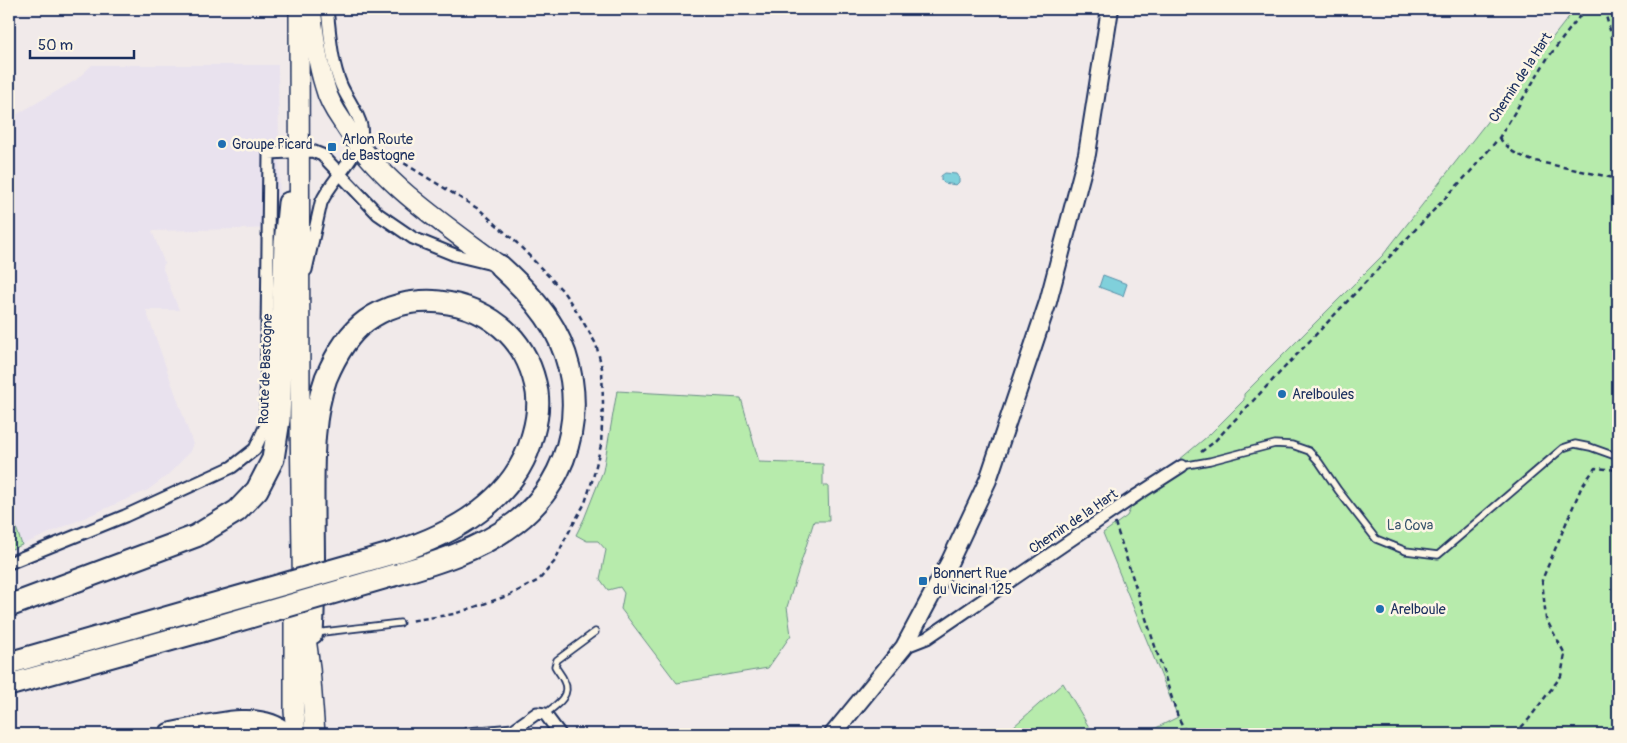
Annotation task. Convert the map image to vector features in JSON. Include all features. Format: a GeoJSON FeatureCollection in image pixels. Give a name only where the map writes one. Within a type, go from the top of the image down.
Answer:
{"type":"FeatureCollection","features":[{"type":"Feature","properties":{"kind":"highway"},"geometry":{"type":"LineString","coordinates":[[9,606],[196,536],[237,511],[257,490],[273,459],[279,420],[285,243],[289,203]]}},
{"type":"Feature","properties":{"kind":"highway"},"geometry":{"type":"LineString","coordinates":[[9,685],[437,563],[491,538],[515,523],[544,493],[556,476],[571,438],[574,408],[572,383],[565,356],[554,331],[540,307],[500,266]]}},
{"type":"Feature","properties":{"kind":"highway"},"geometry":{"type":"LineString","coordinates":[[9,663],[200,608],[393,553],[420,545],[449,531],[495,498],[512,482],[531,444],[537,421],[538,401],[531,366],[522,350],[509,334],[491,319],[465,306],[438,302],[416,302],[398,305],[366,321],[355,331],[334,361],[326,380],[318,412],[315,436],[313,477],[312,633]]}},
{"type":"Feature","properties":{"kind":"highway"},"geometry":{"type":"LineString","coordinates":[[170,734],[242,721],[260,722],[278,727],[285,734]]}},
{"type":"Feature","properties":{"kind":"main road","name":"Route de Bastogne"},"geometry":{"type":"LineString","coordinates":[[286,9],[286,51],[294,152],[299,298],[303,616],[310,668],[315,734]]}},
{"type":"Feature","properties":{"kind":"main road","name":"Route de Bastogne"},"geometry":{"type":"LineString","coordinates":[[296,734],[294,711],[292,244],[289,203],[294,152],[299,9]]}},
{"type":"Feature","properties":{"kind":"main road"},"geometry":{"type":"LineString","coordinates":[[311,9],[315,42],[325,88],[336,112],[358,145],[368,158],[412,200],[500,266]]}},
{"type":"Feature","properties":{"kind":"main road"},"geometry":{"type":"LineString","coordinates":[[310,668],[312,633]]}},
{"type":"Feature","properties":{"kind":"street"},"geometry":{"type":"LineString","coordinates":[[299,298],[321,203],[358,145],[362,127],[340,83],[327,9]]}},
{"type":"Feature","properties":{"kind":"street"},"geometry":{"type":"LineString","coordinates":[[833,734],[904,647],[950,562],[988,480],[1048,302],[1086,154],[1110,9]]}},
{"type":"Feature","properties":{"kind":"street"},"geometry":{"type":"LineString","coordinates":[[294,152],[312,152],[322,155],[378,214],[413,238],[455,255],[500,266]]}},
{"type":"Feature","properties":{"kind":"street","name":"Route de Bastogne"},"geometry":{"type":"LineString","coordinates":[[9,563],[125,516],[224,471],[255,449],[266,425],[269,154],[294,152]]}},
{"type":"Feature","properties":{"kind":"street","name":"Chemin de la Hart"},"geometry":{"type":"LineString","coordinates":[[904,647],[927,638],[1182,466]]}},
{"type":"Feature","properties":{"kind":"street"},"geometry":{"type":"LineString","coordinates":[[468,734],[513,730],[538,713],[545,714],[560,734]]}},
{"type":"Feature","properties":{"kind":"lane"},"geometry":{"type":"LineString","coordinates":[[1182,466],[1210,461],[1275,444],[1292,445],[1309,451],[1319,462],[1376,539],[1406,551],[1438,555],[1563,448],[1575,444],[1618,457]]}},
{"type":"Feature","properties":{"kind":"lane"},"geometry":{"type":"LineString","coordinates":[[312,633],[400,623]]}},
{"type":"Feature","properties":{"kind":"lane"},"geometry":{"type":"LineString","coordinates":[[545,714],[561,701],[566,694],[566,686],[556,666],[557,660],[595,632]]}},
{"type":"Feature","properties":{"kind":"path","name":"Chemin de la Hart"},"geometry":{"type":"LineString","coordinates":[[1182,466],[1213,443],[1470,172],[1499,138],[1547,60],[1585,9]]}},
{"type":"Feature","properties":{"kind":"path"},"geometry":{"type":"LineString","coordinates":[[1610,9],[1605,9],[1618,58]]}},
{"type":"Feature","properties":{"kind":"path"},"geometry":{"type":"LineString","coordinates":[[1499,138],[1513,152],[1530,160],[1618,180]]}},
{"type":"Feature","properties":{"kind":"path"},"geometry":{"type":"LineString","coordinates":[[384,151],[480,210],[548,274]]}},
{"type":"Feature","properties":{"kind":"path"},"geometry":{"type":"LineString","coordinates":[[1515,734],[1530,718],[1561,676],[1565,654],[1546,619],[1542,580],[1581,488],[1595,468],[1618,470]]}},
{"type":"Feature","properties":{"kind":"path"},"geometry":{"type":"LineString","coordinates":[[1112,512],[1178,717],[1186,734]]}},
{"type":"Feature","properties":{"kind":"shaded area"},"geometry":{"type":"Polygon","coordinates":[[[92,65],[278,65],[280,228],[152,231],[164,262],[163,269],[179,310],[146,310],[193,444],[190,452],[168,475],[148,490],[22,545],[9,507],[9,119],[76,80],[92,65]]]}},
{"type":"Feature","properties":{"kind":"green space","name":"La Cova"},"geometry":{"type":"Polygon","coordinates":[[[1575,9],[1618,9],[1618,731],[1616,734],[1144,734],[1178,717],[1103,533],[1127,516],[1137,495],[1209,435],[1244,400],[1244,394],[1383,255],[1575,9]]]}},
{"type":"Feature","properties":{"kind":"green space"},"geometry":{"type":"Polygon","coordinates":[[[617,391],[741,398],[759,462],[823,464],[823,486],[828,486],[829,521],[814,521],[787,607],[791,635],[768,668],[677,683],[621,609],[624,593],[620,587],[608,590],[600,579],[606,550],[598,541],[587,541],[576,535],[603,471],[617,391]]]}},
{"type":"Feature","properties":{"kind":"green space"},"geometry":{"type":"Polygon","coordinates":[[[9,507],[22,545],[9,550],[9,507]]]}},
{"type":"Feature","properties":{"kind":"green space"},"geometry":{"type":"Polygon","coordinates":[[[1063,683],[1093,734],[1005,734],[1063,683]]]}},
{"type":"Feature","properties":{"kind":"water"},"geometry":{"type":"Polygon","coordinates":[[[945,173],[956,174],[959,182],[956,185],[944,183],[941,180],[941,176],[945,173]]]}},
{"type":"Feature","properties":{"kind":"water"},"geometry":{"type":"Polygon","coordinates":[[[1103,275],[1127,284],[1123,296],[1099,287],[1103,275]]]}},
{"type":"Feature","properties":{"kind":"place","name":"Groupe Picard"},"geometry":{"type":"Point","coordinates":[222,144]}},
{"type":"Feature","properties":{"kind":"place","name":"Arlon Route de Bastogne"},"geometry":{"type":"Point","coordinates":[332,147]}},
{"type":"Feature","properties":{"kind":"place","name":"Arelboules"},"geometry":{"type":"Point","coordinates":[1282,394]}},
{"type":"Feature","properties":{"kind":"place","name":"Bonnert Rue du Vicinal 125"},"geometry":{"type":"Point","coordinates":[923,581]}},
{"type":"Feature","properties":{"kind":"place","name":"Arelboule"},"geometry":{"type":"Point","coordinates":[1380,609]}}]}
